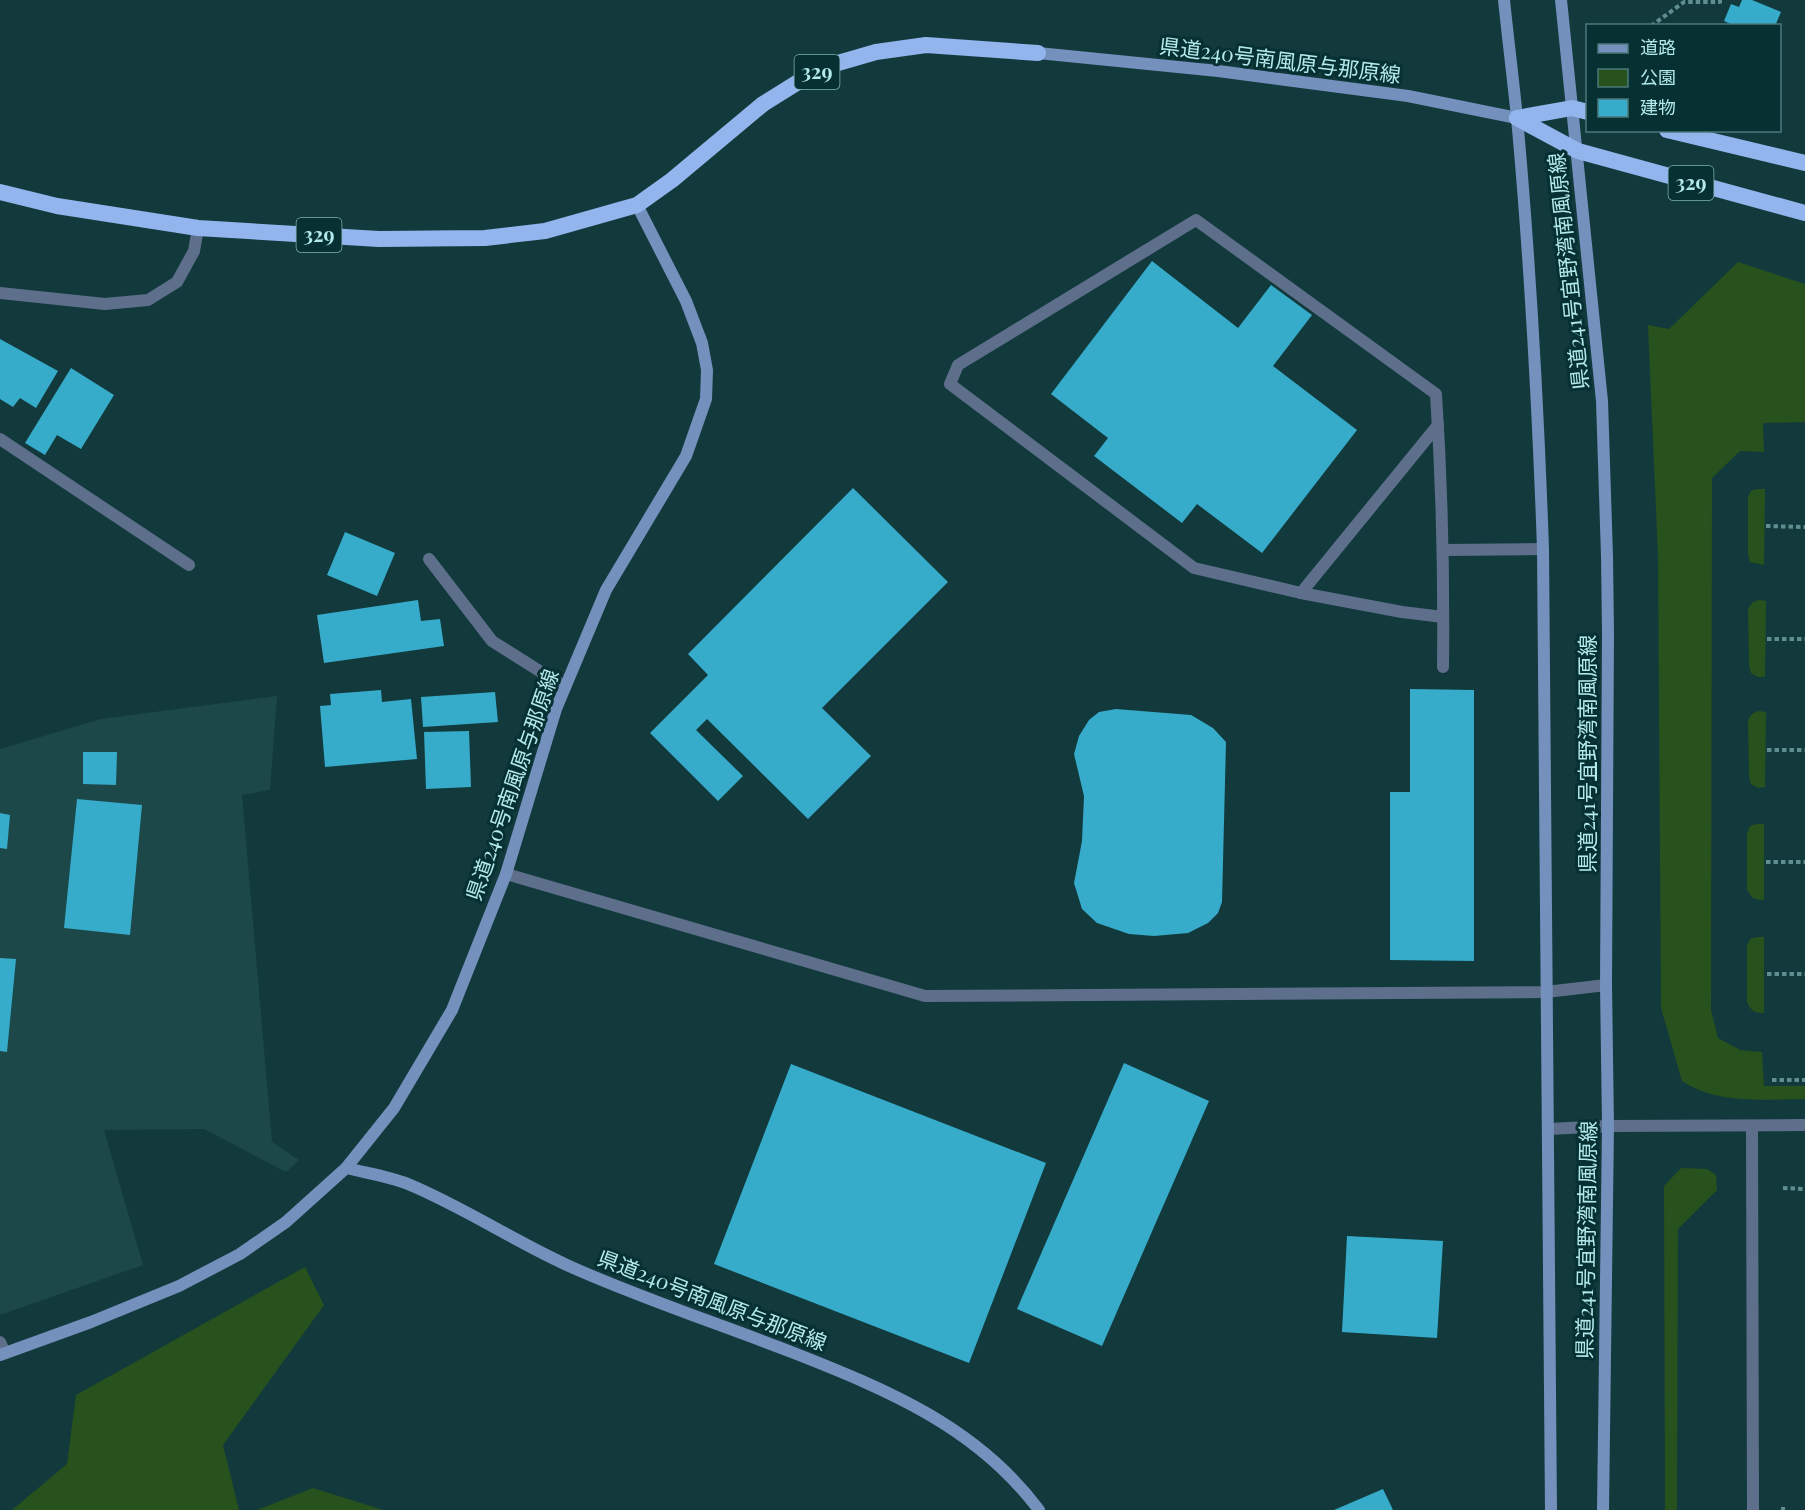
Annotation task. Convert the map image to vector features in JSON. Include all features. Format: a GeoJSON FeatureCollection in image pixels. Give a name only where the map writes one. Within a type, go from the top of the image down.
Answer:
{"type":"FeatureCollection","features":[{"type":"Feature","properties":{"kind":"highway","name":"329"},"geometry":{"type":"LineString","coordinates":[[0,192],[57,206],[198,228],[379,239],[485,238],[545,231],[637,206],[672,180],[763,104],[803,79],[838,63],[876,52],[926,45],[1038,53]]}},
{"type":"Feature","properties":{"kind":"highway"},"geometry":{"type":"LineString","coordinates":[[1517,118],[1580,110]]}},
{"type":"Feature","properties":{"kind":"highway","name":"329"},"geometry":{"type":"LineString","coordinates":[[1517,118],[1578,151],[1805,213]]}},
{"type":"Feature","properties":{"kind":"highway","name":"329"},"geometry":{"type":"LineString","coordinates":[[1675,132],[1805,163]]}},
{"type":"Feature","properties":{"kind":"main road","name":"県道241号宜野湾南風原線"},"geometry":{"type":"LineString","coordinates":[[1504,0],[1517,118],[1538,412],[1543,549],[1551,1510]]}},
{"type":"Feature","properties":{"kind":"main road","name":"県道241号宜野湾南風原線"},"geometry":{"type":"LineString","coordinates":[[1561,0],[1580,110],[1578,151],[1602,413],[1608,633],[1606,986],[1608,1126],[1603,1510]]}},
{"type":"Feature","properties":{"kind":"main road","name":"県道240号南風原与那原線"},"geometry":{"type":"LineString","coordinates":[[1038,53],[1218,72],[1408,96],[1517,118]]}},
{"type":"Feature","properties":{"kind":"main road","name":"県道240号南風原与那原線"},"geometry":{"type":"LineString","coordinates":[[2,1350],[91,1322],[179,1287],[240,1254],[286,1222],[346,1168],[394,1108],[452,1010],[506,874],[556,709],[565,687],[606,590],[686,456],[706,399],[707,370],[702,343],[686,301],[637,206]]}},
{"type":"Feature","properties":{"kind":"main road","name":"県道240号南風原与那原線"},"geometry":{"type":"LineString","coordinates":[[346,1168],[406,1183],[591,1276],[882,1388],[951,1427],[981,1449],[1009,1474],[1039,1510]]}},
{"type":"Feature","properties":{"kind":"street"},"geometry":{"type":"LineString","coordinates":[[1443,617],[1402,612],[1194,568],[950,384],[958,365],[1196,220],[1436,394],[1444,550],[1443,667]]}},
{"type":"Feature","properties":{"kind":"street"},"geometry":{"type":"LineString","coordinates":[[1,295],[105,304],[148,300],[177,282],[194,251],[198,228]]}},
{"type":"Feature","properties":{"kind":"street"},"geometry":{"type":"LineString","coordinates":[[1302,592],[1438,425]]}},
{"type":"Feature","properties":{"kind":"street"},"geometry":{"type":"LineString","coordinates":[[0,438],[189,565]]}},
{"type":"Feature","properties":{"kind":"street"},"geometry":{"type":"LineString","coordinates":[[1444,550],[1543,549]]}},
{"type":"Feature","properties":{"kind":"street"},"geometry":{"type":"LineString","coordinates":[[429,559],[492,641],[565,687]]}},
{"type":"Feature","properties":{"kind":"street"},"geometry":{"type":"LineString","coordinates":[[506,874],[925,996],[1546,992],[1606,986]]}},
{"type":"Feature","properties":{"kind":"street"},"geometry":{"type":"LineString","coordinates":[[1549,1129],[1608,1126],[1805,1125]]}},
{"type":"Feature","properties":{"kind":"street"},"geometry":{"type":"LineString","coordinates":[[1752,1126],[1754,1510]]}},
{"type":"Feature","properties":{"kind":"path"},"geometry":{"type":"LineString","coordinates":[[1654,24],[1684,1],[1721,1]]}},
{"type":"Feature","properties":{"kind":"path"},"geometry":{"type":"LineString","coordinates":[[1766,526],[1805,526]]}},
{"type":"Feature","properties":{"kind":"path"},"geometry":{"type":"LineString","coordinates":[[1767,639],[1805,639]]}},
{"type":"Feature","properties":{"kind":"path"},"geometry":{"type":"LineString","coordinates":[[1767,750],[1805,750]]}},
{"type":"Feature","properties":{"kind":"path"},"geometry":{"type":"LineString","coordinates":[[1766,862],[1805,862]]}},
{"type":"Feature","properties":{"kind":"path"},"geometry":{"type":"LineString","coordinates":[[1767,974],[1805,974]]}},
{"type":"Feature","properties":{"kind":"path"},"geometry":{"type":"LineString","coordinates":[[1772,1080],[1805,1080]]}},
{"type":"Feature","properties":{"kind":"path"},"geometry":{"type":"LineString","coordinates":[[1783,1188],[1805,1189]]}},
{"type":"Feature","properties":{"kind":"shaded area"},"geometry":{"type":"Polygon","coordinates":[[[277,696],[270,790],[242,795],[272,1142],[299,1160],[286,1172],[204,1129],[104,1130],[143,1265],[0,1315],[0,749],[101,719],[277,696]]]}},
{"type":"Feature","properties":{"kind":"green space"},"geometry":{"type":"Polygon","coordinates":[[[1738,262],[1805,284],[1805,422],[1763,423],[1764,452],[1740,451],[1712,478],[1711,1010],[1718,1038],[1740,1050],[1762,1052],[1764,1086],[1805,1086],[1805,1099],[1757,1100],[1726,1097],[1696,1089],[1682,1081],[1661,1008],[1658,557],[1648,325],[1669,329],[1738,262]]]}},
{"type":"Feature","properties":{"kind":"green space"},"geometry":{"type":"Polygon","coordinates":[[[1765,489],[1764,565],[1750,562],[1748,554],[1748,497],[1751,491],[1765,489]]]}},
{"type":"Feature","properties":{"kind":"green space"},"geometry":{"type":"Polygon","coordinates":[[[1758,600],[1766,601],[1765,677],[1758,677],[1751,673],[1749,666],[1748,609],[1758,600]]]}},
{"type":"Feature","properties":{"kind":"green space"},"geometry":{"type":"Polygon","coordinates":[[[1758,711],[1766,712],[1765,787],[1758,788],[1751,784],[1749,777],[1748,720],[1758,711]]]}},
{"type":"Feature","properties":{"kind":"green space"},"geometry":{"type":"Polygon","coordinates":[[[1764,824],[1764,900],[1753,898],[1747,889],[1747,833],[1750,826],[1764,824]]]}},
{"type":"Feature","properties":{"kind":"green space"},"geometry":{"type":"Polygon","coordinates":[[[1764,937],[1764,1013],[1754,1011],[1747,1002],[1747,946],[1750,939],[1764,937]]]}},
{"type":"Feature","properties":{"kind":"green space"},"geometry":{"type":"Polygon","coordinates":[[[1681,1168],[1707,1169],[1716,1175],[1717,1190],[1678,1229],[1677,1510],[1665,1510],[1664,1186],[1681,1168]]]}},
{"type":"Feature","properties":{"kind":"green space"},"geometry":{"type":"Polygon","coordinates":[[[305,1267],[324,1305],[223,1445],[239,1510],[12,1510],[67,1464],[76,1395],[305,1267]]]}},
{"type":"Feature","properties":{"kind":"green space"},"geometry":{"type":"Polygon","coordinates":[[[313,1488],[383,1510],[257,1510],[313,1488]]]}},
{"type":"Feature","properties":{"kind":"building"},"geometry":{"type":"Polygon","coordinates":[[[1742,0],[1752,0],[1781,12],[1776,24],[1731,24],[1724,21],[1731,4],[1739,7],[1742,0]]]}},
{"type":"Feature","properties":{"kind":"building"},"geometry":{"type":"Polygon","coordinates":[[[1152,261],[1238,328],[1271,285],[1312,315],[1273,366],[1357,430],[1262,553],[1197,504],[1182,523],[1094,456],[1108,438],[1051,394],[1152,261]]]}},
{"type":"Feature","properties":{"kind":"building"},"geometry":{"type":"Polygon","coordinates":[[[0,339],[58,371],[36,408],[20,398],[13,407],[0,399],[0,339]]]}},
{"type":"Feature","properties":{"kind":"building"},"geometry":{"type":"Polygon","coordinates":[[[71,368],[114,395],[81,449],[57,435],[45,455],[25,443],[71,368]]]}},
{"type":"Feature","properties":{"kind":"building"},"geometry":{"type":"Polygon","coordinates":[[[853,488],[948,582],[822,708],[871,756],[808,819],[707,719],[696,730],[743,776],[718,801],[650,733],[708,675],[688,654],[853,488]]]}},
{"type":"Feature","properties":{"kind":"building"},"geometry":{"type":"Polygon","coordinates":[[[345,532],[395,553],[377,596],[327,575],[345,532]]]}},
{"type":"Feature","properties":{"kind":"building"},"geometry":{"type":"Polygon","coordinates":[[[418,600],[421,621],[440,619],[444,646],[324,663],[317,615],[418,600]]]}},
{"type":"Feature","properties":{"kind":"building"},"geometry":{"type":"Polygon","coordinates":[[[1410,689],[1474,690],[1474,961],[1390,960],[1390,792],[1410,792],[1410,689]]]}},
{"type":"Feature","properties":{"kind":"building"},"geometry":{"type":"Polygon","coordinates":[[[381,690],[382,702],[411,699],[417,759],[325,767],[320,706],[331,705],[330,694],[381,690]]]}},
{"type":"Feature","properties":{"kind":"building"},"geometry":{"type":"Polygon","coordinates":[[[495,692],[498,722],[423,727],[421,697],[495,692]]]}},
{"type":"Feature","properties":{"kind":"building"},"geometry":{"type":"Polygon","coordinates":[[[1116,709],[1191,715],[1213,728],[1226,742],[1222,902],[1218,913],[1208,923],[1188,933],[1154,936],[1129,934],[1097,923],[1082,909],[1074,883],[1082,841],[1084,796],[1074,754],[1079,736],[1089,720],[1099,712],[1116,709]]]}},
{"type":"Feature","properties":{"kind":"building"},"geometry":{"type":"Polygon","coordinates":[[[469,731],[471,787],[426,789],[424,732],[469,731]]]}},
{"type":"Feature","properties":{"kind":"building"},"geometry":{"type":"Polygon","coordinates":[[[83,752],[117,752],[116,785],[83,784],[83,752]]]}},
{"type":"Feature","properties":{"kind":"building"},"geometry":{"type":"Polygon","coordinates":[[[77,799],[142,805],[130,935],[64,928],[77,799]]]}},
{"type":"Feature","properties":{"kind":"building"},"geometry":{"type":"Polygon","coordinates":[[[0,813],[10,815],[7,849],[0,848],[0,813]]]}},
{"type":"Feature","properties":{"kind":"building"},"geometry":{"type":"Polygon","coordinates":[[[0,958],[16,959],[7,1052],[0,1051],[0,958]]]}},
{"type":"Feature","properties":{"kind":"building"},"geometry":{"type":"Polygon","coordinates":[[[1124,1063],[1209,1101],[1102,1346],[1017,1309],[1124,1063]]]}},
{"type":"Feature","properties":{"kind":"building"},"geometry":{"type":"Polygon","coordinates":[[[791,1064],[1046,1163],[969,1363],[714,1264],[791,1064]]]}},
{"type":"Feature","properties":{"kind":"building"},"geometry":{"type":"Polygon","coordinates":[[[1347,1236],[1443,1241],[1437,1338],[1342,1332],[1347,1236]]]}},
{"type":"Feature","properties":{"kind":"building"},"geometry":{"type":"Polygon","coordinates":[[[1383,1489],[1393,1510],[1334,1510],[1383,1489]]]}}]}
